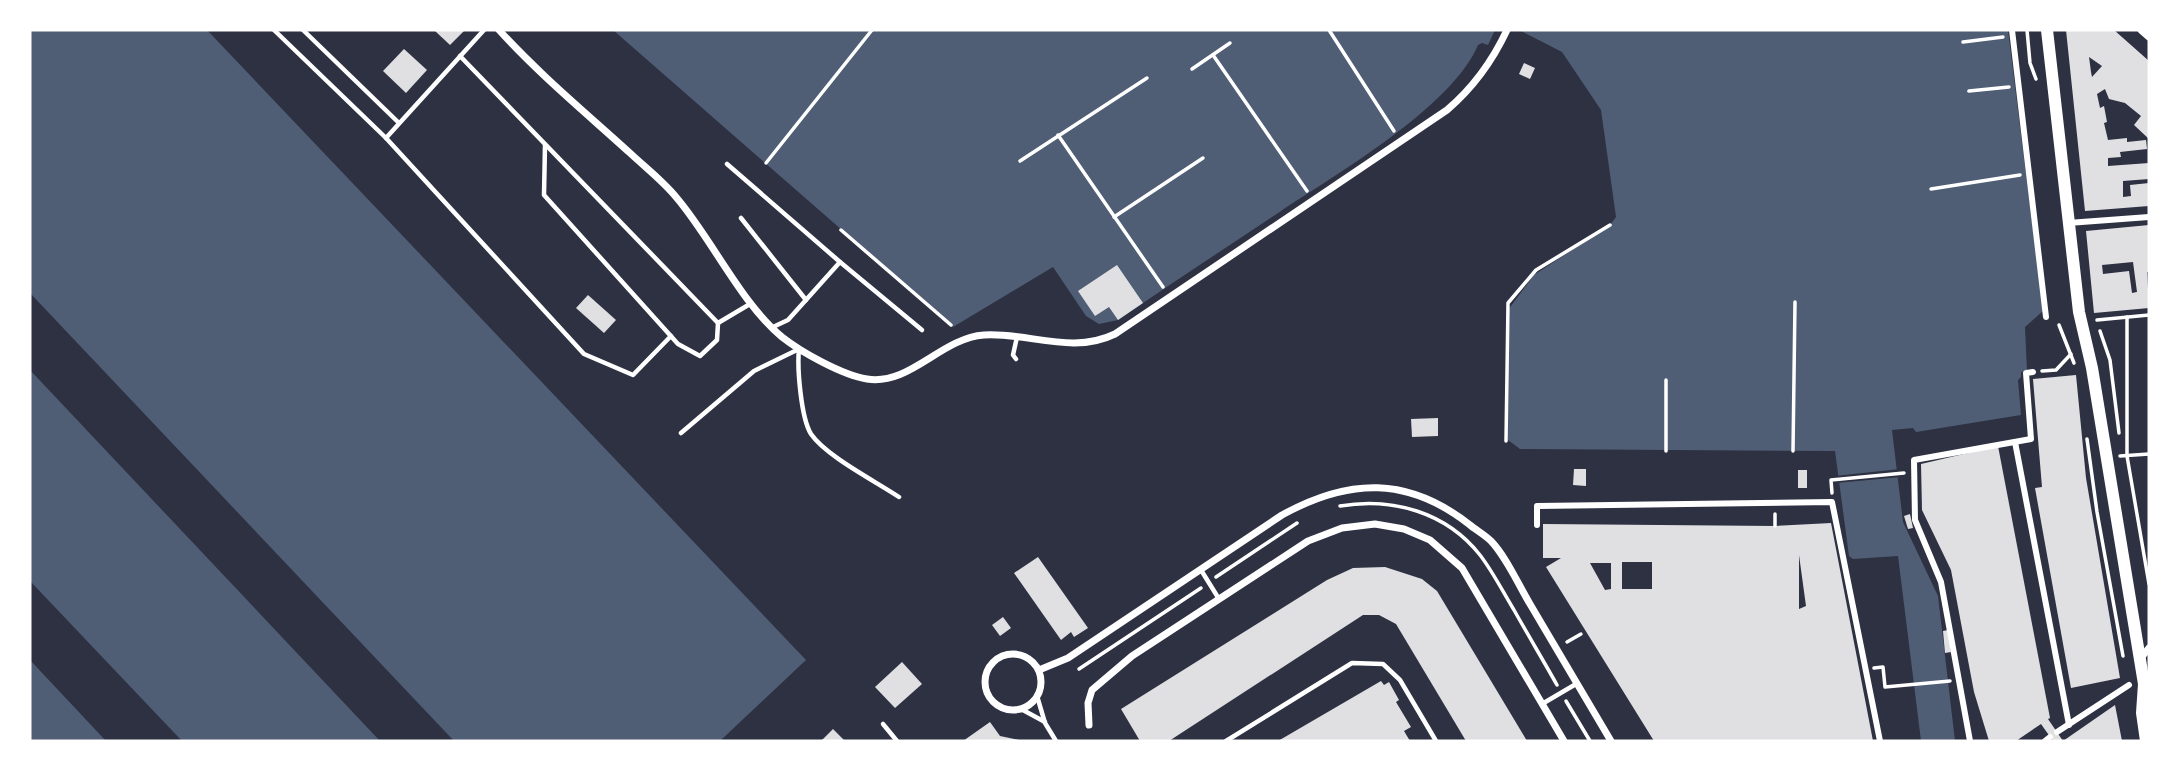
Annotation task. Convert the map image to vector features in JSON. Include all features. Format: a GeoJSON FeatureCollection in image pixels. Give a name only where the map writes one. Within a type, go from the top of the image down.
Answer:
{"type":"FeatureCollection","features":[{"type":"Feature","properties":{"kind":"main road"},"geometry":{"type":"LineString","coordinates":[[2047,30],[2079,312],[2086,339],[2139,660],[2147,688],[2142,713],[2146,741]]}},
{"type":"Feature","properties":{"kind":"street"},"geometry":{"type":"LineString","coordinates":[[499,30],[674,195],[751,303],[772,327],[799,349],[848,373],[876,380],[908,370],[964,338],[984,335],[1078,344],[1102,340],[1115,334],[1447,110],[1478,80],[1507,30]]}},
{"type":"Feature","properties":{"kind":"street"},"geometry":{"type":"LineString","coordinates":[[2141,30],[2149,37]]}},
{"type":"Feature","properties":{"kind":"street"},"geometry":{"type":"LineString","coordinates":[[2010,33],[2046,317]]}},
{"type":"Feature","properties":{"kind":"street"},"geometry":{"type":"LineString","coordinates":[[2068,223],[2149,217]]}},
{"type":"Feature","properties":{"kind":"street"},"geometry":{"type":"LineString","coordinates":[[1970,741],[1941,582],[1915,520],[1914,460],[2031,439],[2026,373],[2033,372]]}},
{"type":"Feature","properties":{"kind":"street"},"geometry":{"type":"LineString","coordinates":[[2015,442],[2069,724]]}},
{"type":"Feature","properties":{"kind":"street"},"geometry":{"type":"LineString","coordinates":[[1039,670],[1068,657],[1282,515],[1311,499],[1360,487],[1396,490],[1416,495],[1448,509],[1490,540],[1611,741]]}},
{"type":"Feature","properties":{"kind":"street"},"geometry":{"type":"LineString","coordinates":[[1537,524],[1537,506],[1832,502],[1880,741]]}},
{"type":"Feature","properties":{"kind":"street"},"geometry":{"type":"LineString","coordinates":[[1089,725],[1088,704],[1092,690],[1132,656],[1308,541],[1327,533],[1375,524],[1404,529],[1430,540],[1462,568],[1563,741]]}},
{"type":"Feature","properties":{"kind":"street"},"geometry":{"type":"LineString","coordinates":[[2139,660],[2149,648]]}},
{"type":"Feature","properties":{"kind":"street"},"geometry":{"type":"LineString","coordinates":[[1012,653],[1025,656],[1039,670],[1041,684],[1037,696],[1021,709],[1001,708],[990,699],[985,687],[986,673],[998,657],[1012,653]]}},
{"type":"Feature","properties":{"kind":"street"},"geometry":{"type":"LineString","coordinates":[[2057,733],[2129,685]]}},
{"type":"Feature","properties":{"kind":"lane"},"geometry":{"type":"LineString","coordinates":[[274,30],[386,138],[584,354],[633,375],[671,337]]}},
{"type":"Feature","properties":{"kind":"lane"},"geometry":{"type":"LineString","coordinates":[[303,30],[399,123]]}},
{"type":"Feature","properties":{"kind":"lane"},"geometry":{"type":"LineString","coordinates":[[386,138],[484,30]]}},
{"type":"Feature","properties":{"kind":"lane"},"geometry":{"type":"LineString","coordinates":[[460,56],[718,323],[717,340],[700,356],[671,337],[544,195],[545,144]]}},
{"type":"Feature","properties":{"kind":"lane"},"geometry":{"type":"LineString","coordinates":[[727,164],[922,330]]}},
{"type":"Feature","properties":{"kind":"lane"},"geometry":{"type":"LineString","coordinates":[[741,218],[806,300]]}},
{"type":"Feature","properties":{"kind":"lane"},"geometry":{"type":"LineString","coordinates":[[772,327],[788,320],[840,262]]}},
{"type":"Feature","properties":{"kind":"lane"},"geometry":{"type":"LineString","coordinates":[[718,323],[751,303]]}},
{"type":"Feature","properties":{"kind":"lane"},"geometry":{"type":"LineString","coordinates":[[1016,359],[1013,355],[1017,337]]}},
{"type":"Feature","properties":{"kind":"lane"},"geometry":{"type":"LineString","coordinates":[[681,433],[754,371],[799,349],[802,398],[810,432],[823,448],[899,497]]}},
{"type":"Feature","properties":{"kind":"lane"},"geometry":{"type":"LineString","coordinates":[[1200,569],[1219,598]]}},
{"type":"Feature","properties":{"kind":"lane"},"geometry":{"type":"LineString","coordinates":[[1226,741],[1352,663],[1383,664],[1400,680],[1436,741]]}},
{"type":"Feature","properties":{"kind":"lane"},"geometry":{"type":"LineString","coordinates":[[1542,705],[1576,684]]}},
{"type":"Feature","properties":{"kind":"lane"},"geometry":{"type":"LineString","coordinates":[[1037,696],[1045,723],[1056,741]]}},
{"type":"Feature","properties":{"kind":"lane"},"geometry":{"type":"LineString","coordinates":[[1021,709],[1045,723]]}},
{"type":"Feature","properties":{"kind":"lane"},"geometry":{"type":"LineString","coordinates":[[883,724],[897,741]]}},
{"type":"Feature","properties":{"kind":"path"},"geometry":{"type":"LineString","coordinates":[[766,163],[872,30]]}},
{"type":"Feature","properties":{"kind":"path"},"geometry":{"type":"LineString","coordinates":[[1329,30],[1395,133]]}},
{"type":"Feature","properties":{"kind":"path"},"geometry":{"type":"LineString","coordinates":[[2026,30],[2030,63],[2037,81]]}},
{"type":"Feature","properties":{"kind":"path"},"geometry":{"type":"LineString","coordinates":[[1963,42],[2010,33]]}},
{"type":"Feature","properties":{"kind":"path"},"geometry":{"type":"LineString","coordinates":[[1192,69],[1230,43]]}},
{"type":"Feature","properties":{"kind":"path"},"geometry":{"type":"LineString","coordinates":[[1213,55],[1308,193]]}},
{"type":"Feature","properties":{"kind":"path"},"geometry":{"type":"LineString","coordinates":[[1020,161],[1147,78]]}},
{"type":"Feature","properties":{"kind":"path"},"geometry":{"type":"LineString","coordinates":[[1969,91],[2015,87]]}},
{"type":"Feature","properties":{"kind":"path"},"geometry":{"type":"LineString","coordinates":[[1058,135],[1164,289]]}},
{"type":"Feature","properties":{"kind":"path"},"geometry":{"type":"LineString","coordinates":[[1114,217],[1203,158]]}},
{"type":"Feature","properties":{"kind":"path"},"geometry":{"type":"LineString","coordinates":[[1931,189],[2026,174]]}},
{"type":"Feature","properties":{"kind":"path"},"geometry":{"type":"LineString","coordinates":[[1506,441],[1508,303],[1536,270],[1610,225]]}},
{"type":"Feature","properties":{"kind":"path"},"geometry":{"type":"LineString","coordinates":[[841,230],[951,325]]}},
{"type":"Feature","properties":{"kind":"path"},"geometry":{"type":"LineString","coordinates":[[1793,451],[1795,302]]}},
{"type":"Feature","properties":{"kind":"path"},"geometry":{"type":"LineString","coordinates":[[2120,440],[2110,360],[2096,319],[2149,315]]}},
{"type":"Feature","properties":{"kind":"path"},"geometry":{"type":"LineString","coordinates":[[2127,317],[2127,456],[2149,584]]}},
{"type":"Feature","properties":{"kind":"path"},"geometry":{"type":"LineString","coordinates":[[2033,372],[2056,370],[2071,354],[2059,325]]}},
{"type":"Feature","properties":{"kind":"path"},"geometry":{"type":"LineString","coordinates":[[1666,380],[1666,451]]}},
{"type":"Feature","properties":{"kind":"path"},"geometry":{"type":"LineString","coordinates":[[2121,448],[2120,456],[2149,454]]}},
{"type":"Feature","properties":{"kind":"path"},"geometry":{"type":"LineString","coordinates":[[1831,486],[1831,480],[1904,473]]}},
{"type":"Feature","properties":{"kind":"path"},"geometry":{"type":"LineString","coordinates":[[1336,507],[1356,503],[1385,504],[1427,514],[1457,533],[1482,558],[1554,680]]}},
{"type":"Feature","properties":{"kind":"path"},"geometry":{"type":"LineString","coordinates":[[2097,512],[2129,685]]}},
{"type":"Feature","properties":{"kind":"path"},"geometry":{"type":"LineString","coordinates":[[1079,669],[1297,523]]}},
{"type":"Feature","properties":{"kind":"path"},"geometry":{"type":"LineString","coordinates":[[1482,558],[1488,554]]}},
{"type":"Feature","properties":{"kind":"path"},"geometry":{"type":"LineString","coordinates":[[1564,636],[1567,642],[1581,634]]}},
{"type":"Feature","properties":{"kind":"path"},"geometry":{"type":"LineString","coordinates":[[1883,670],[1885,687],[1952,681]]}},
{"type":"Feature","properties":{"kind":"path"},"geometry":{"type":"LineString","coordinates":[[1569,706],[1590,741]]}},
{"type":"Feature","properties":{"kind":"water"},"geometry":{"type":"Polygon","coordinates":[[[30,30],[207,30],[806,660],[720,741],[454,741],[30,293],[30,30]]]}},
{"type":"Feature","properties":{"kind":"water"},"geometry":{"type":"Polygon","coordinates":[[[613,30],[1495,30],[1488,45],[1478,45],[1464,68],[1444,92],[1391,137],[1118,320],[1099,324],[1086,316],[1053,267],[953,327],[613,30]]]}},
{"type":"Feature","properties":{"kind":"water"},"geometry":{"type":"Polygon","coordinates":[[[1519,30],[2008,30],[2043,311],[2025,327],[2027,371],[2021,372],[2018,380],[2021,415],[1916,432],[1913,428],[1892,430],[1903,522],[1938,596],[1955,741],[1921,741],[1898,556],[1853,559],[1849,556],[1835,451],[1520,449],[1508,440],[1508,310],[1534,275],[1610,225],[1616,217],[1601,110],[1562,52],[1519,30]]]}},
{"type":"Feature","properties":{"kind":"water"},"geometry":{"type":"Polygon","coordinates":[[[30,370],[380,741],[182,741],[30,581],[30,370]]]}},
{"type":"Feature","properties":{"kind":"water"},"geometry":{"type":"Polygon","coordinates":[[[30,660],[106,741],[30,741],[30,660]]]}},
{"type":"Feature","properties":{"kind":"pier"},"geometry":{"type":"Polygon","coordinates":[[[1900,469],[1901,477],[1836,483],[1835,476],[1900,469]]]}},
{"type":"Feature","properties":{"kind":"building"},"geometry":{"type":"Polygon","coordinates":[[[434,30],[465,30],[450,45],[434,30]]]}},
{"type":"Feature","properties":{"kind":"building"},"geometry":{"type":"Polygon","coordinates":[[[2066,30],[2114,30],[2149,61],[2149,139],[2134,125],[2141,116],[2125,103],[2109,99],[2105,89],[2097,94],[2100,108],[2104,106],[2108,140],[2146,140],[2147,149],[2120,152],[2121,157],[2108,158],[2108,166],[2149,163],[2149,179],[2123,181],[2123,197],[2131,196],[2130,185],[2149,183],[2149,206],[2085,211],[2066,30]],[[2089,57],[2092,77],[2102,66],[2089,57]]]}},
{"type":"Feature","properties":{"kind":"building"},"geometry":{"type":"Polygon","coordinates":[[[404,49],[427,70],[406,93],[383,71],[404,49]]]}},
{"type":"Feature","properties":{"kind":"building"},"geometry":{"type":"Polygon","coordinates":[[[1524,63],[1535,68],[1530,79],[1519,74],[1524,63]]]}},
{"type":"Feature","properties":{"kind":"building"},"geometry":{"type":"Polygon","coordinates":[[[2149,225],[2149,308],[2094,313],[2086,231],[2149,225]],[[2133,262],[2102,265],[2103,274],[2129,271],[2132,293],[2137,292],[2133,262]]]}},
{"type":"Feature","properties":{"kind":"building"},"geometry":{"type":"Polygon","coordinates":[[[1117,265],[1143,303],[1118,320],[1109,307],[1095,316],[1078,291],[1117,265]]]}},
{"type":"Feature","properties":{"kind":"building"},"geometry":{"type":"Polygon","coordinates":[[[588,295],[616,320],[604,333],[576,308],[588,295]]]}},
{"type":"Feature","properties":{"kind":"building"},"geometry":{"type":"Polygon","coordinates":[[[2076,375],[2086,478],[2120,678],[2071,688],[2035,488],[2042,487],[2033,379],[2076,375]]]}},
{"type":"Feature","properties":{"kind":"building"},"geometry":{"type":"Polygon","coordinates":[[[1438,418],[1438,436],[1412,437],[1411,419],[1438,418]]]}},
{"type":"Feature","properties":{"kind":"building"},"geometry":{"type":"Polygon","coordinates":[[[1998,446],[2050,718],[2048,719],[2063,741],[2053,741],[2041,724],[2016,741],[1989,741],[1974,692],[1951,570],[1922,510],[1921,464],[1998,446]]]}},
{"type":"Feature","properties":{"kind":"building"},"geometry":{"type":"Polygon","coordinates":[[[1574,469],[1586,469],[1586,486],[1573,485],[1574,469]]]}},
{"type":"Feature","properties":{"kind":"building"},"geometry":{"type":"Polygon","coordinates":[[[1798,470],[1807,470],[1807,488],[1798,488],[1798,470]]]}},
{"type":"Feature","properties":{"kind":"building"},"geometry":{"type":"Polygon","coordinates":[[[1910,514],[1913,528],[1908,529],[1904,516],[1910,514]]]}},
{"type":"Feature","properties":{"kind":"building"},"geometry":{"type":"Polygon","coordinates":[[[1831,523],[1873,741],[1654,741],[1546,567],[1561,558],[1543,558],[1543,524],[1775,526],[1831,523]],[[1799,555],[1799,609],[1806,606],[1799,555]],[[1622,562],[1622,589],[1652,589],[1652,562],[1622,562]],[[1590,563],[1605,590],[1611,589],[1611,563],[1590,563]]]}},
{"type":"Feature","properties":{"kind":"building"},"geometry":{"type":"Polygon","coordinates":[[[1038,557],[1088,628],[1074,637],[1071,632],[1061,640],[1014,573],[1038,557]]]}},
{"type":"Feature","properties":{"kind":"building"},"geometry":{"type":"Polygon","coordinates":[[[1385,567],[1422,579],[1437,591],[1527,741],[1466,741],[1396,624],[1379,615],[1363,615],[1169,741],[1140,741],[1121,709],[1327,580],[1353,568],[1385,567]]]}},
{"type":"Feature","properties":{"kind":"building"},"geometry":{"type":"Polygon","coordinates":[[[1003,617],[1011,628],[1000,636],[992,625],[1003,617]]]}},
{"type":"Feature","properties":{"kind":"building"},"geometry":{"type":"Polygon","coordinates":[[[1948,630],[1951,652],[1945,653],[1943,631],[1948,630]]]}},
{"type":"Feature","properties":{"kind":"building"},"geometry":{"type":"Polygon","coordinates":[[[902,662],[922,684],[895,708],[875,687],[902,662]]]}},
{"type":"Feature","properties":{"kind":"building"},"geometry":{"type":"Polygon","coordinates":[[[1381,681],[1384,685],[1389,682],[1399,700],[1396,702],[1411,727],[1404,731],[1410,741],[1278,741],[1381,681]]]}},
{"type":"Feature","properties":{"kind":"building"},"geometry":{"type":"Polygon","coordinates":[[[2115,705],[2122,741],[2063,741],[2115,705]]]}},
{"type":"Feature","properties":{"kind":"building"},"geometry":{"type":"Polygon","coordinates":[[[990,722],[1000,736],[1024,741],[963,741],[990,722]]]}},
{"type":"Feature","properties":{"kind":"building"},"geometry":{"type":"Polygon","coordinates":[[[833,729],[845,741],[820,741],[823,739],[833,729]]]}}]}
